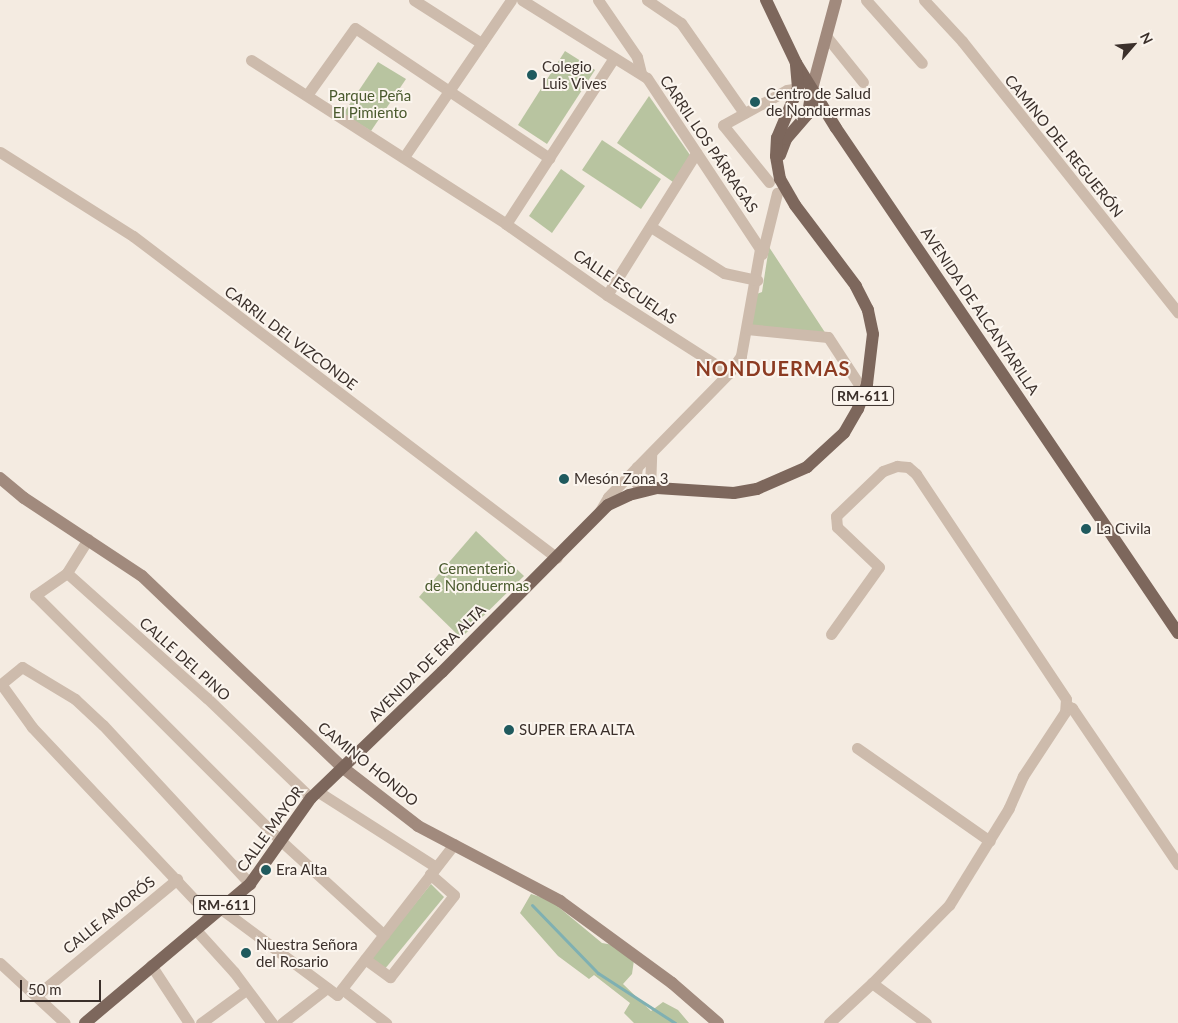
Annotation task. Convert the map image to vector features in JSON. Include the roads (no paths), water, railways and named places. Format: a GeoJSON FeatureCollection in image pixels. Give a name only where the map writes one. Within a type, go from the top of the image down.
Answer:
{"type":"FeatureCollection","features":[{"type":"Feature","properties":{"kind":"main road","name":"AVENIDA DE ALCANTARILLA"},"geometry":{"type":"LineString","coordinates":[[766,0],[796,63],[836,128],[1178,633]]}},
{"type":"Feature","properties":{"kind":"main road"},"geometry":{"type":"LineString","coordinates":[[779,170],[786,139],[805,119],[836,0]]}},
{"type":"Feature","properties":{"kind":"main road","name":"AVENIDA DE ERA ALTA"},"geometry":{"type":"LineString","coordinates":[[342,767],[557,558],[599,513],[616,500],[646,490],[734,493],[772,484],[824,454],[844,433],[858,409],[870,372],[874,349],[868,310],[852,279],[785,190],[779,170],[777,138],[798,88],[796,63]]}},
{"type":"Feature","properties":{"kind":"main road"},"geometry":{"type":"LineString","coordinates":[[791,104],[812,89]]}},
{"type":"Feature","properties":{"kind":"main road"},"geometry":{"type":"LineString","coordinates":[[805,119],[819,118],[836,128]]}},
{"type":"Feature","properties":{"kind":"main road","name":"CAMINO HONDO"},"geometry":{"type":"LineString","coordinates":[[0,478],[24,498],[142,576],[342,767],[418,826],[560,901],[672,983],[718,1023]]}},
{"type":"Feature","properties":{"kind":"main road","name":"CALLE MAYOR"},"geometry":{"type":"LineString","coordinates":[[85,1023],[151,965],[250,884],[314,794],[342,767]]}},
{"type":"Feature","properties":{"kind":"street"},"geometry":{"type":"LineString","coordinates":[[414,0],[481,43]]}},
{"type":"Feature","properties":{"kind":"street"},"geometry":{"type":"LineString","coordinates":[[404,157],[511,0]]}},
{"type":"Feature","properties":{"kind":"street","name":"CARRIL LOS PÁRRAGAS"},"geometry":{"type":"LineString","coordinates":[[522,0],[641,73],[758,242],[761,258],[741,356],[729,373],[608,498],[599,513]]}},
{"type":"Feature","properties":{"kind":"street"},"geometry":{"type":"LineString","coordinates":[[598,0],[637,57],[641,73]]}},
{"type":"Feature","properties":{"kind":"street"},"geometry":{"type":"LineString","coordinates":[[647,0],[682,23],[744,112]]}},
{"type":"Feature","properties":{"kind":"street"},"geometry":{"type":"LineString","coordinates":[[866,0],[922,62]]}},
{"type":"Feature","properties":{"kind":"street","name":"CAMINO DEL REGUERÓN"},"geometry":{"type":"LineString","coordinates":[[924,0],[962,42],[1178,313]]}},
{"type":"Feature","properties":{"kind":"street"},"geometry":{"type":"LineString","coordinates":[[307,95],[355,28],[549,158]]}},
{"type":"Feature","properties":{"kind":"street"},"geometry":{"type":"LineString","coordinates":[[826,36],[863,82]]}},
{"type":"Feature","properties":{"kind":"street"},"geometry":{"type":"LineString","coordinates":[[506,224],[614,58]]}},
{"type":"Feature","properties":{"kind":"street","name":"CALLE ESCUELAS"},"geometry":{"type":"LineString","coordinates":[[251,60],[404,157],[506,224],[607,295],[729,373]]}},
{"type":"Feature","properties":{"kind":"street"},"geometry":{"type":"LineString","coordinates":[[770,182],[723,125],[787,90],[798,88]]}},
{"type":"Feature","properties":{"kind":"street"},"geometry":{"type":"LineString","coordinates":[[791,104],[794,116],[805,119]]}},
{"type":"Feature","properties":{"kind":"street","name":"CARRIL DEL VIZCONDE"},"geometry":{"type":"LineString","coordinates":[[0,152],[133,236],[557,558]]}},
{"type":"Feature","properties":{"kind":"street"},"geometry":{"type":"LineString","coordinates":[[607,295],[696,152]]}},
{"type":"Feature","properties":{"kind":"street"},"geometry":{"type":"LineString","coordinates":[[761,258],[777,193]]}},
{"type":"Feature","properties":{"kind":"street"},"geometry":{"type":"LineString","coordinates":[[651,227],[724,272],[757,280]]}},
{"type":"Feature","properties":{"kind":"street"},"geometry":{"type":"LineString","coordinates":[[747,329],[828,337],[858,383]]}},
{"type":"Feature","properties":{"kind":"street"},"geometry":{"type":"LineString","coordinates":[[646,490],[651,454]]}},
{"type":"Feature","properties":{"kind":"street"},"geometry":{"type":"LineString","coordinates":[[829,1023],[872,984],[949,905],[990,841],[1022,776],[1059,723],[1066,705],[1062,689],[916,474],[908,468],[891,466],[883,471],[836,516],[837,527],[879,567],[831,634]]}},
{"type":"Feature","properties":{"kind":"street"},"geometry":{"type":"LineString","coordinates":[[637,467],[635,480],[646,490]]}},
{"type":"Feature","properties":{"kind":"street"},"geometry":{"type":"LineString","coordinates":[[88,539],[67,573],[35,595],[280,840],[384,935]]}},
{"type":"Feature","properties":{"kind":"street","name":"CALLE DEL PINO"},"geometry":{"type":"LineString","coordinates":[[67,573],[314,794],[433,870],[454,895],[390,977],[365,959]]}},
{"type":"Feature","properties":{"kind":"street"},"geometry":{"type":"LineString","coordinates":[[250,884],[103,725],[75,699],[22,667],[1,684],[27,721],[177,879],[215,912],[337,995],[454,844]]}},
{"type":"Feature","properties":{"kind":"street"},"geometry":{"type":"LineString","coordinates":[[1066,705],[1072,708],[1178,864]]}},
{"type":"Feature","properties":{"kind":"street"},"geometry":{"type":"LineString","coordinates":[[857,748],[990,841]]}},
{"type":"Feature","properties":{"kind":"street","name":"CALLE AMORÓS"},"geometry":{"type":"LineString","coordinates":[[37,995],[177,879]]}},
{"type":"Feature","properties":{"kind":"street"},"geometry":{"type":"LineString","coordinates":[[195,928],[272,1023]]}},
{"type":"Feature","properties":{"kind":"street"},"geometry":{"type":"LineString","coordinates":[[0,963],[37,995],[65,1023]]}},
{"type":"Feature","properties":{"kind":"street"},"geometry":{"type":"LineString","coordinates":[[151,965],[189,1023]]}},
{"type":"Feature","properties":{"kind":"street"},"geometry":{"type":"LineString","coordinates":[[872,984],[926,1023]]}},
{"type":"Feature","properties":{"kind":"street"},"geometry":{"type":"LineString","coordinates":[[282,1023],[327,988]]}},
{"type":"Feature","properties":{"kind":"street"},"geometry":{"type":"LineString","coordinates":[[342,989],[386,1023]]}},
{"type":"Feature","properties":{"kind":"street"},"geometry":{"type":"LineString","coordinates":[[201,1023],[246,990]]}},
{"type":"Feature","properties":{"kind":"waterway"},"geometry":{"type":"LineString","coordinates":[[532,905],[598,973],[675,1023]]}},
{"type":"Feature","properties":{"kind":"place","name":"Colegio Luis Vives"},"geometry":{"type":"Point","coordinates":[532,75]}},
{"type":"Feature","properties":{"kind":"place","name":"Centro de Salud de Nonduermas"},"geometry":{"type":"Point","coordinates":[755,102]}},
{"type":"Feature","properties":{"kind":"place","name":"Mesón Zona 3"},"geometry":{"type":"Point","coordinates":[564,479]}},
{"type":"Feature","properties":{"kind":"place","name":"La Civila"},"geometry":{"type":"Point","coordinates":[1086,529]}},
{"type":"Feature","properties":{"kind":"place","name":"SUPER ERA ALTA"},"geometry":{"type":"Point","coordinates":[509,730]}},
{"type":"Feature","properties":{"kind":"place","name":"Era Alta"},"geometry":{"type":"Point","coordinates":[266,870]}},
{"type":"Feature","properties":{"kind":"place","name":"Nuestra Señora del Rosario"},"geometry":{"type":"Point","coordinates":[246,953]}},
{"type":"Feature","properties":{"kind":"district","name":"NONDUERMAS"},"geometry":{"type":"Point","coordinates":[773,368]}},
{"type":"Feature","properties":{"kind":"park label","name":"Parque Peña El Pimiento"},"geometry":{"type":"Point","coordinates":[370,104]}},
{"type":"Feature","properties":{"kind":"park label","name":"Cementerio de Nonduermas"},"geometry":{"type":"Point","coordinates":[477,576]}}]}
